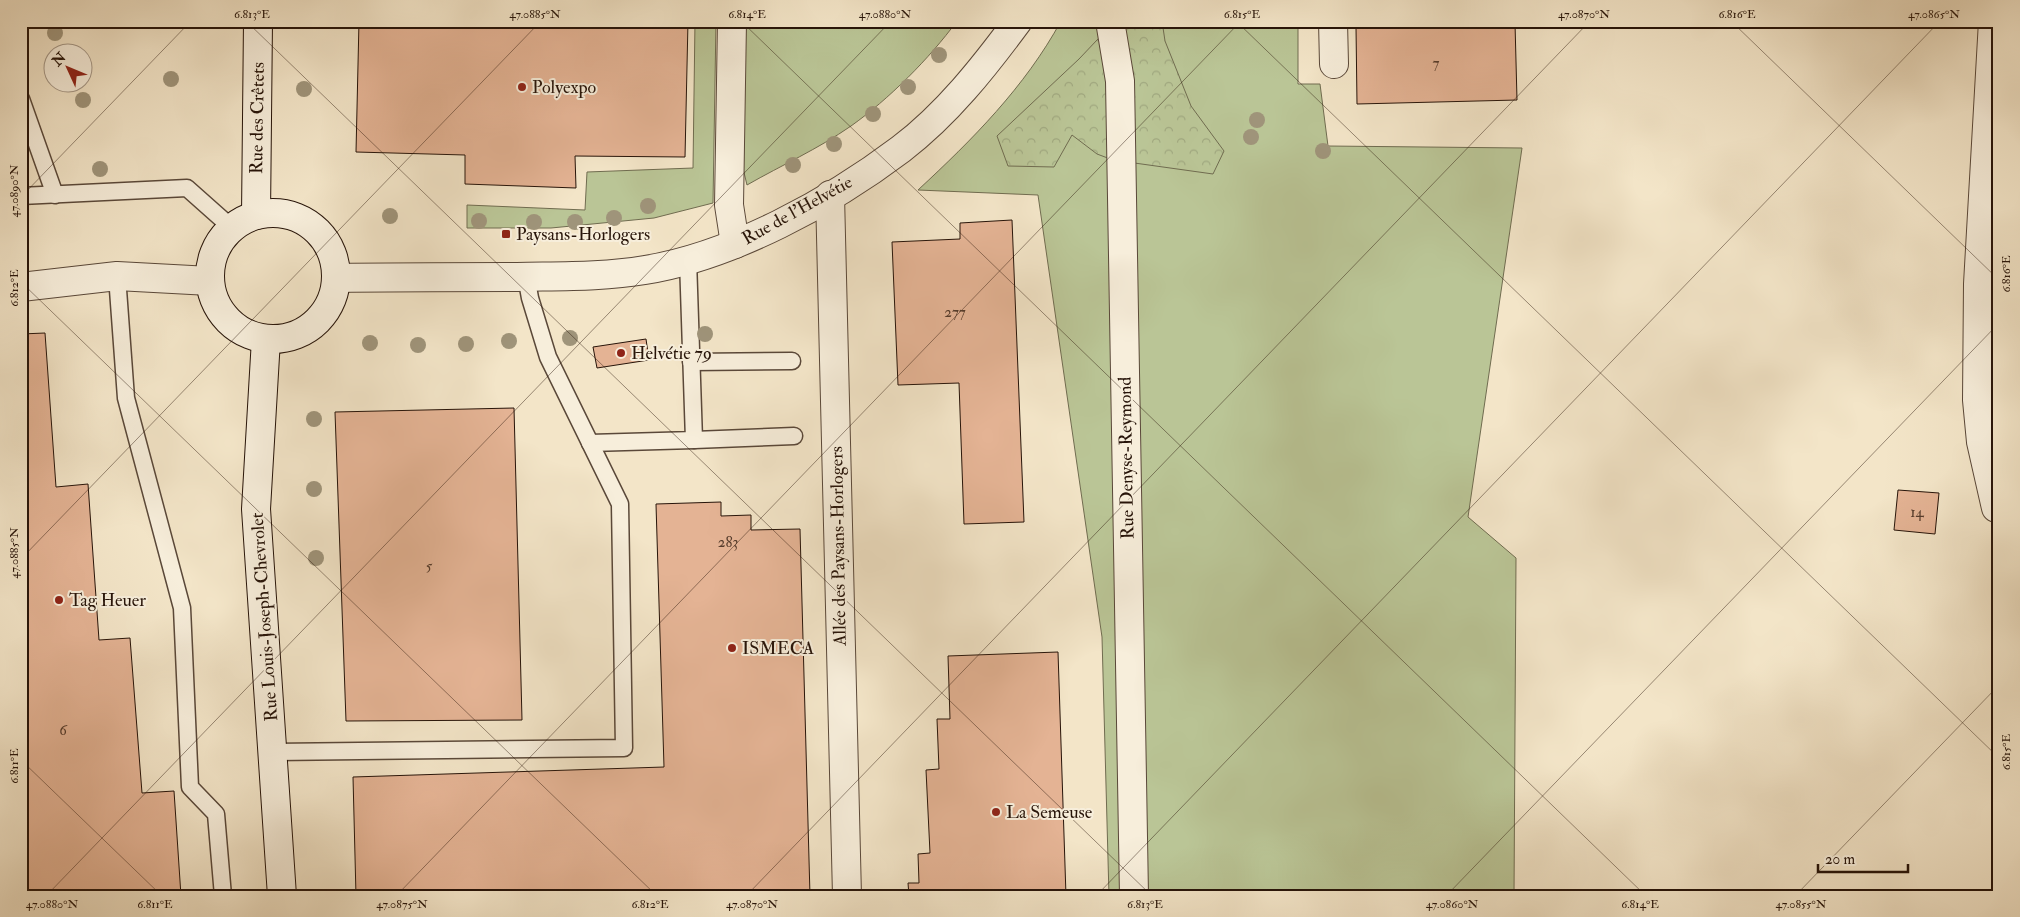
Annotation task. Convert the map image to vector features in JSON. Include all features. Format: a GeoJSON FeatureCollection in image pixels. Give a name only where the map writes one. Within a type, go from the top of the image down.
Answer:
{"type":"FeatureCollection","features":[{"type":"Feature","properties":{"kind":"street","name":"Rue des Crêtets"},"geometry":{"type":"LineString","coordinates":[[256,216],[258,21]]}},
{"type":"Feature","properties":{"kind":"street"},"geometry":{"type":"LineString","coordinates":[[732,21],[729,205],[735,244]]}},
{"type":"Feature","properties":{"kind":"street","name":"Rue de l'Helvétie"},"geometry":{"type":"LineString","coordinates":[[336,278],[572,276],[644,270],[688,260],[735,244],[789,219],[830,196],[901,149],[949,105],[992,57],[1018,21]]}},
{"type":"Feature","properties":{"kind":"street","name":"Rue Denyse-Reymond"},"geometry":{"type":"LineString","coordinates":[[1110,21],[1120,81],[1134,896]]}},
{"type":"Feature","properties":{"kind":"street"},"geometry":{"type":"LineString","coordinates":[[1333,21],[1334,64]]}},
{"type":"Feature","properties":{"kind":"street"},"geometry":{"type":"LineString","coordinates":[[1993,21],[1978,284],[1976,400],[1980,442],[1996,508]]}},
{"type":"Feature","properties":{"kind":"street","name":"Allée des Paysans-Horlogers"},"geometry":{"type":"LineString","coordinates":[[830,196],[847,896]]}},
{"type":"Feature","properties":{"kind":"street"},"geometry":{"type":"LineString","coordinates":[[276,213],[295,217],[312,226],[326,241],[334,259],[336,278],[332,299],[321,317],[299,333],[286,338],[266,339],[245,333],[228,320],[216,302],[210,281],[215,252],[222,239],[232,228],[256,216],[276,213]]}},
{"type":"Feature","properties":{"kind":"street"},"geometry":{"type":"LineString","coordinates":[[21,287],[117,276],[210,281]]}},
{"type":"Feature","properties":{"kind":"street","name":"Rue Louis-Joseph-Chevrolet"},"geometry":{"type":"LineString","coordinates":[[266,339],[256,509],[263,624],[274,752],[282,896]]}},
{"type":"Feature","properties":{"kind":"lane"},"geometry":{"type":"LineString","coordinates":[[21,99],[55,195]]}},
{"type":"Feature","properties":{"kind":"lane"},"geometry":{"type":"LineString","coordinates":[[21,196],[187,188],[232,228]]}},
{"type":"Feature","properties":{"kind":"lane"},"geometry":{"type":"LineString","coordinates":[[688,260],[694,440]]}},
{"type":"Feature","properties":{"kind":"lane"},"geometry":{"type":"LineString","coordinates":[[117,276],[126,398],[182,608],[190,787],[216,814],[223,896]]}},
{"type":"Feature","properties":{"kind":"lane"},"geometry":{"type":"LineString","coordinates":[[274,752],[624,748],[620,504],[548,357],[530,298],[526,276]]}},
{"type":"Feature","properties":{"kind":"lane"},"geometry":{"type":"LineString","coordinates":[[691,362],[792,361]]}},
{"type":"Feature","properties":{"kind":"lane"},"geometry":{"type":"LineString","coordinates":[[590,443],[794,436]]}},
{"type":"Feature","properties":{"kind":"green space"},"geometry":{"type":"Polygon","coordinates":[[[695,21],[716,21],[713,203],[654,218],[551,228],[467,228],[467,205],[585,210],[587,172],[693,168],[695,21]]]}},
{"type":"Feature","properties":{"kind":"green space"},"geometry":{"type":"Polygon","coordinates":[[[742,21],[957,21],[934,50],[880,104],[826,142],[747,185],[741,160],[742,21]]]}},
{"type":"Feature","properties":{"kind":"green space"},"geometry":{"type":"Polygon","coordinates":[[[1061,21],[1298,21],[1298,84],[1320,84],[1328,146],[1522,148],[1468,517],[1516,558],[1514,896],[1109,896],[1102,637],[1038,195],[918,190],[958,152],[1014,90],[1047,45],[1061,21]]]}},
{"type":"Feature","properties":{"kind":"green space"},"geometry":{"type":"Polygon","coordinates":[[[1115,21],[1162,21],[1165,41],[1191,106],[1224,151],[1213,174],[1113,160],[1097,154],[1072,135],[1054,167],[1008,166],[997,136],[1079,59],[1115,21]]]}},
{"type":"Feature","properties":{"kind":"building","name":"Polyexpo"},"geometry":{"type":"Polygon","coordinates":[[[359,21],[688,21],[685,157],[575,156],[576,188],[465,184],[465,155],[356,152],[359,21]]]}},
{"type":"Feature","properties":{"kind":"building"},"geometry":{"type":"Polygon","coordinates":[[[1515,23],[1517,100],[1357,104],[1356,27],[1515,23]]]}},
{"type":"Feature","properties":{"kind":"building"},"geometry":{"type":"Polygon","coordinates":[[[1012,220],[1024,522],[964,524],[959,383],[898,385],[892,242],[960,239],[960,223],[1012,220]]]}},
{"type":"Feature","properties":{"kind":"building","name":"Tag Heuer"},"geometry":{"type":"Polygon","coordinates":[[[45,333],[56,487],[88,484],[99,640],[130,638],[142,793],[174,791],[181,896],[27,896],[23,836],[21,836],[21,334],[45,333]]]}},
{"type":"Feature","properties":{"kind":"building","name":"Helvétie 79"},"geometry":{"type":"Polygon","coordinates":[[[646,339],[649,360],[597,368],[593,347],[646,339]]]}},
{"type":"Feature","properties":{"kind":"building"},"geometry":{"type":"Polygon","coordinates":[[[514,408],[522,720],[346,721],[335,412],[514,408]]]}},
{"type":"Feature","properties":{"kind":"building"},"geometry":{"type":"Polygon","coordinates":[[[1898,490],[1939,493],[1935,534],[1894,530],[1898,490]]]}},
{"type":"Feature","properties":{"kind":"building","name":"ISMECA"},"geometry":{"type":"Polygon","coordinates":[[[721,502],[721,516],[751,515],[751,530],[800,529],[810,896],[356,896],[353,777],[664,767],[656,504],[721,502]]]}},
{"type":"Feature","properties":{"kind":"building","name":"La Semeuse"},"geometry":{"type":"Polygon","coordinates":[[[1058,652],[1066,896],[909,896],[908,883],[919,883],[918,854],[930,853],[926,770],[939,769],[937,719],[950,719],[948,656],[1058,652]]]}},
{"type":"Feature","properties":{"kind":"place","name":"Polyexpo"},"geometry":{"type":"Point","coordinates":[522,87]}},
{"type":"Feature","properties":{"kind":"place","name":"Paysans-Horlogers"},"geometry":{"type":"Point","coordinates":[506,234]}},
{"type":"Feature","properties":{"kind":"place","name":"Helvétie 79"},"geometry":{"type":"Point","coordinates":[621,353]}},
{"type":"Feature","properties":{"kind":"place","name":"Tag Heuer"},"geometry":{"type":"Point","coordinates":[59,600]}},
{"type":"Feature","properties":{"kind":"place","name":"ISMECA"},"geometry":{"type":"Point","coordinates":[732,648]}},
{"type":"Feature","properties":{"kind":"place","name":"La Semeuse"},"geometry":{"type":"Point","coordinates":[996,812]}}]}
